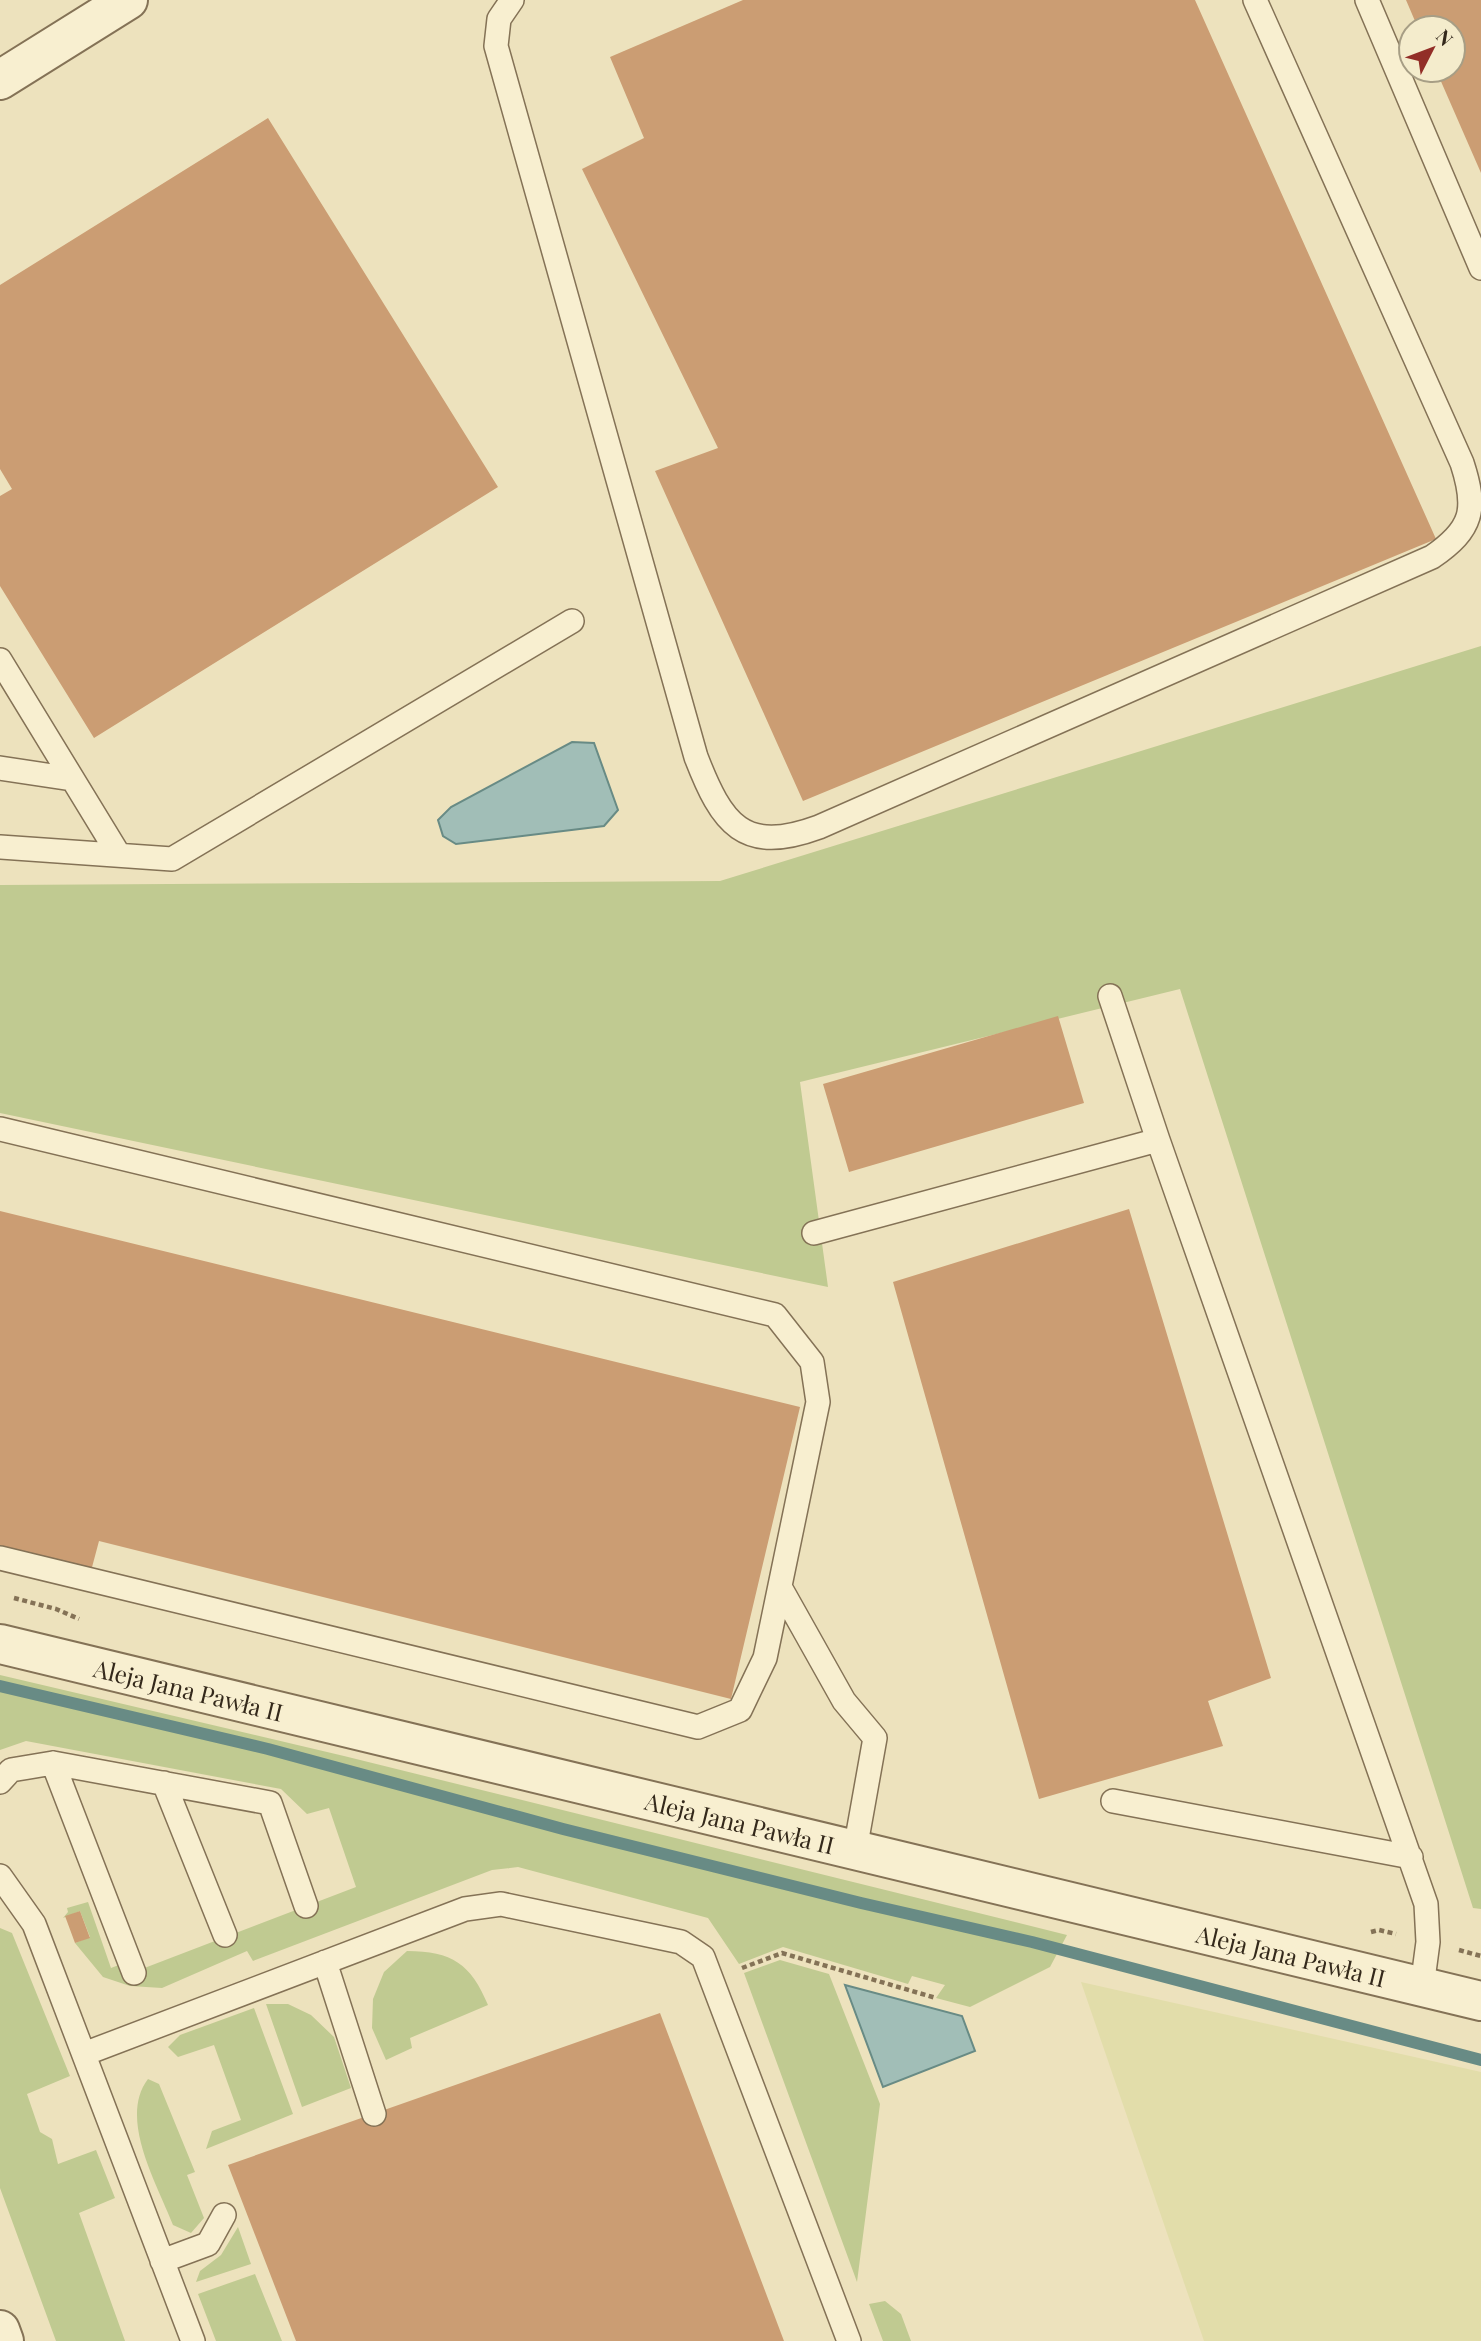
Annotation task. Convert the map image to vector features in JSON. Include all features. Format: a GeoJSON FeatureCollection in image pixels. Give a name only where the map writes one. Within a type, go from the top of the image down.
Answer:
{"type":"FeatureCollection","features":[{"type":"Feature","properties":{"kind":"street"},"geometry":{"type":"LineString","coordinates":[[0,80],[128,0]]}},
{"type":"Feature","properties":{"kind":"street","name":"Aleja Jana Pawła II"},"geometry":{"type":"LineString","coordinates":[[0,1644],[1481,2001]]}},
{"type":"Feature","properties":{"kind":"street"},"geometry":{"type":"LineString","coordinates":[[0,2330],[4,2341]]}},
{"type":"Feature","properties":{"kind":"lane"},"geometry":{"type":"LineString","coordinates":[[512,0],[499,19],[496,46],[696,757],[706,783],[728,818],[741,830],[758,838],[778,839],[819,827],[1432,557],[1447,547],[1461,532],[1468,518],[1471,499],[1462,463],[1255,0]]}},
{"type":"Feature","properties":{"kind":"lane"},"geometry":{"type":"LineString","coordinates":[[1367,0],[1481,268]]}},
{"type":"Feature","properties":{"kind":"lane"},"geometry":{"type":"LineString","coordinates":[[0,848],[172,859],[572,621]]}},
{"type":"Feature","properties":{"kind":"lane"},"geometry":{"type":"LineString","coordinates":[[0,660],[8,684],[119,855]]}},
{"type":"Feature","properties":{"kind":"lane"},"geometry":{"type":"LineString","coordinates":[[0,768],[72,779]]}},
{"type":"Feature","properties":{"kind":"lane"},"geometry":{"type":"LineString","coordinates":[[1110,996],[1426,1904],[1428,1941],[1422,1987]]}},
{"type":"Feature","properties":{"kind":"lane"},"geometry":{"type":"LineString","coordinates":[[0,1129],[775,1315],[812,1362],[818,1402],[765,1658],[740,1710],[698,1727],[0,1558]]}},
{"type":"Feature","properties":{"kind":"lane"},"geometry":{"type":"LineString","coordinates":[[814,1233],[1158,1140]]}},
{"type":"Feature","properties":{"kind":"lane"},"geometry":{"type":"LineString","coordinates":[[780,1587],[844,1701],[875,1738],[855,1850]]}},
{"type":"Feature","properties":{"kind":"lane"},"geometry":{"type":"LineString","coordinates":[[0,1782],[12,1770],[52,1763],[270,1803],[306,1906]]}},
{"type":"Feature","properties":{"kind":"lane"},"geometry":{"type":"LineString","coordinates":[[52,1763],[134,1973]]}},
{"type":"Feature","properties":{"kind":"lane"},"geometry":{"type":"LineString","coordinates":[[164,1783],[225,1935]]}},
{"type":"Feature","properties":{"kind":"lane"},"geometry":{"type":"LineString","coordinates":[[1113,1801],[1410,1857]]}},
{"type":"Feature","properties":{"kind":"lane"},"geometry":{"type":"LineString","coordinates":[[0,1876],[34,1924],[192,2341]]}},
{"type":"Feature","properties":{"kind":"lane"},"geometry":{"type":"LineString","coordinates":[[83,2054],[465,1909],[501,1904],[681,1942],[703,1957],[849,2341]]}},
{"type":"Feature","properties":{"kind":"lane"},"geometry":{"type":"LineString","coordinates":[[325,1962],[374,2113]]}},
{"type":"Feature","properties":{"kind":"lane"},"geometry":{"type":"LineString","coordinates":[[162,2261],[208,2244],[224,2215]]}},
{"type":"Feature","properties":{"kind":"path"},"geometry":{"type":"LineString","coordinates":[[711,1980],[782,1953],[936,1998]]}},
{"type":"Feature","properties":{"kind":"shaded area"},"geometry":{"type":"Polygon","coordinates":[[[1081,1982],[1481,2072],[1481,2341],[1204,2341],[1081,1982]]]}},
{"type":"Feature","properties":{"kind":"green space"},"geometry":{"type":"Polygon","coordinates":[[[1481,646],[1481,1909],[1473,1908],[1180,989],[800,1082],[828,1287],[0,1113],[0,885],[720,881],[1481,646]]]}},
{"type":"Feature","properties":{"kind":"green space"},"geometry":{"type":"Polygon","coordinates":[[[0,1675],[344,1756],[1067,1935],[1050,1967],[970,2007],[936,1998],[945,1985],[912,1976],[908,1984],[783,1947],[739,1964],[708,1918],[518,1867],[492,1870],[253,1961],[247,1951],[162,1988],[130,1986],[103,1977],[75,1943],[90,1937],[80,1911],[63,1918],[68,1912],[67,1908],[88,1902],[111,1968],[124,1963],[134,1972],[356,1887],[329,1808],[307,1814],[281,1789],[26,1741],[0,1750],[0,1675]]]}},
{"type":"Feature","properties":{"kind":"green space"},"geometry":{"type":"Polygon","coordinates":[[[0,1928],[12,1933],[70,2076],[27,2094],[40,2132],[52,2139],[58,2164],[96,2150],[115,2198],[79,2213],[125,2341],[56,2341],[0,2188],[0,1928]]]}},
{"type":"Feature","properties":{"kind":"green space"},"geometry":{"type":"Polygon","coordinates":[[[407,1951],[436,1954],[458,1963],[474,1979],[488,2005],[410,2038],[412,2048],[386,2060],[372,2028],[373,1999],[384,1972],[407,1951]]]}},
{"type":"Feature","properties":{"kind":"green space"},"geometry":{"type":"Polygon","coordinates":[[[780,1960],[829,1974],[880,2104],[857,2282],[744,1973],[780,1960]]]}},
{"type":"Feature","properties":{"kind":"green space"},"geometry":{"type":"Polygon","coordinates":[[[266,2004],[288,2004],[311,2015],[334,2037],[351,2088],[302,2107],[266,2004]]]}},
{"type":"Feature","properties":{"kind":"green space"},"geometry":{"type":"Polygon","coordinates":[[[254,2008],[293,2114],[206,2149],[212,2131],[241,2120],[214,2045],[178,2057],[168,2047],[180,2035],[254,2008]]]}},
{"type":"Feature","properties":{"kind":"green space"},"geometry":{"type":"Polygon","coordinates":[[[148,2079],[159,2084],[195,2172],[187,2175],[204,2218],[191,2233],[173,2225],[143,2151],[137,2112],[140,2095],[148,2079]]]}},
{"type":"Feature","properties":{"kind":"green space"},"geometry":{"type":"Polygon","coordinates":[[[238,2227],[251,2264],[196,2282],[200,2271],[221,2255],[238,2227]]]}},
{"type":"Feature","properties":{"kind":"green space"},"geometry":{"type":"Polygon","coordinates":[[[255,2274],[282,2341],[216,2341],[198,2294],[255,2274]]]}},
{"type":"Feature","properties":{"kind":"green space"},"geometry":{"type":"Polygon","coordinates":[[[885,2301],[901,2314],[911,2341],[883,2341],[869,2304],[885,2301]]]}},
{"type":"Feature","properties":{"kind":"water"},"geometry":{"type":"Polygon","coordinates":[[[572,742],[594,743],[618,810],[604,826],[456,844],[443,836],[438,820],[451,807],[572,742]]]}},
{"type":"Feature","properties":{"kind":"water"},"geometry":{"type":"Polygon","coordinates":[[[845,1985],[962,2016],[975,2051],[883,2087],[845,1985]]]}},
{"type":"Feature","properties":{"kind":"building"},"geometry":{"type":"Polygon","coordinates":[[[743,0],[1195,0],[1436,539],[803,801],[655,471],[718,448],[582,169],[644,138],[610,57],[743,0]]]}},
{"type":"Feature","properties":{"kind":"building"},"geometry":{"type":"Polygon","coordinates":[[[1406,0],[1481,0],[1481,173],[1442,84],[1467,84],[1467,14],[1412,14],[1406,0]]]}},
{"type":"Feature","properties":{"kind":"building"},"geometry":{"type":"Polygon","coordinates":[[[268,118],[498,487],[94,738],[0,586],[0,496],[12,489],[0,469],[0,285],[268,118]]]}},
{"type":"Feature","properties":{"kind":"building"},"geometry":{"type":"Polygon","coordinates":[[[1058,1016],[1084,1103],[849,1172],[823,1084],[1058,1016]]]}},
{"type":"Feature","properties":{"kind":"building"},"geometry":{"type":"Polygon","coordinates":[[[1129,1209],[1271,1678],[1208,1701],[1223,1746],[1039,1799],[893,1282],[1129,1209]]]}},
{"type":"Feature","properties":{"kind":"building"},"geometry":{"type":"Polygon","coordinates":[[[0,1211],[800,1407],[731,1699],[99,1541],[91,1571],[0,1550],[0,1211]]]}},
{"type":"Feature","properties":{"kind":"building"},"geometry":{"type":"Polygon","coordinates":[[[80,1911],[90,1938],[75,1943],[65,1916],[80,1911]]]}},
{"type":"Feature","properties":{"kind":"building"},"geometry":{"type":"Polygon","coordinates":[[[660,2013],[784,2341],[296,2341],[228,2165],[660,2013]]]}},
{"type":"Feature","properties":{"kind":"waterway"},"geometry":{"type":"LineString","coordinates":[[0,1686],[268,1749],[563,1829],[861,1903],[1032,1942],[1481,2060]]}}]}
